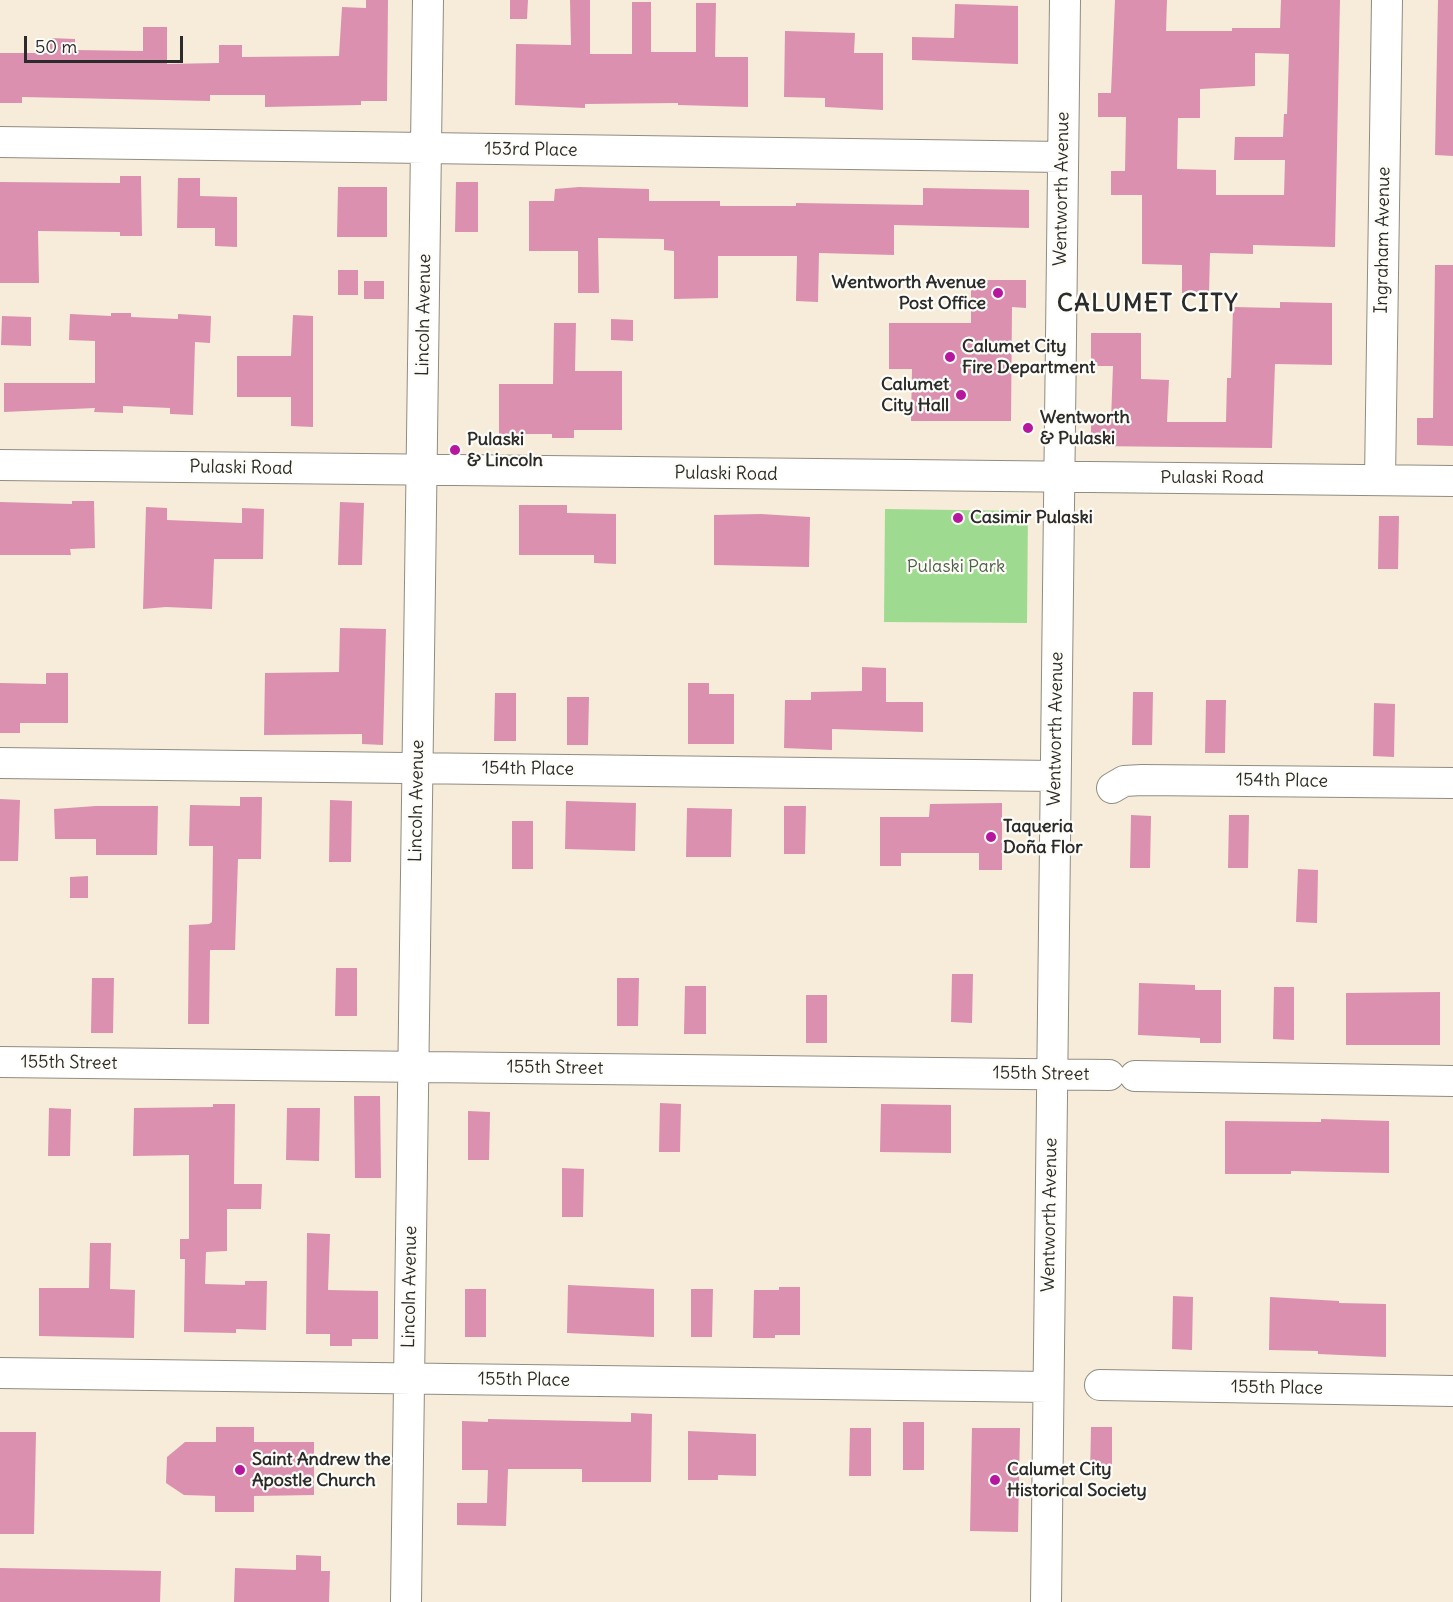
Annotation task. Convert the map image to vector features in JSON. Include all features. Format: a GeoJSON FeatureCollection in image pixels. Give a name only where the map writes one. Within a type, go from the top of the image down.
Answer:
{"type":"FeatureCollection","features":[{"type":"Feature","properties":{"kind":"street","name":"Lincoln Avenue"},"geometry":{"type":"LineString","coordinates":[[406,1602],[428,0]]}},
{"type":"Feature","properties":{"kind":"street","name":"Wentworth Avenue"},"geometry":{"type":"LineString","coordinates":[[1046,1602],[1065,0]]}},
{"type":"Feature","properties":{"kind":"street","name":"Ingraham Avenue"},"geometry":{"type":"LineString","coordinates":[[1380,480],[1387,0]]}},
{"type":"Feature","properties":{"kind":"street","name":"153rd Place"},"geometry":{"type":"LineString","coordinates":[[0,142],[1062,157]]}},
{"type":"Feature","properties":{"kind":"street","name":"Pulaski Road"},"geometry":{"type":"LineString","coordinates":[[0,465],[1453,481]]}},
{"type":"Feature","properties":{"kind":"street","name":"154th Place"},"geometry":{"type":"LineString","coordinates":[[0,763],[1055,776]]}},
{"type":"Feature","properties":{"kind":"street","name":"154th Place"},"geometry":{"type":"LineString","coordinates":[[1112,788],[1124,781],[1142,780],[1453,783]]}},
{"type":"Feature","properties":{"kind":"street","name":"155th Street"},"geometry":{"type":"LineString","coordinates":[[0,1062],[1052,1073],[1453,1081]]}},
{"type":"Feature","properties":{"kind":"street","name":"155th Place"},"geometry":{"type":"LineString","coordinates":[[0,1374],[1048,1387]]}},
{"type":"Feature","properties":{"kind":"street","name":"155th Place"},"geometry":{"type":"LineString","coordinates":[[1100,1385],[1453,1391]]}},
{"type":"Feature","properties":{"kind":"green space","name":"Pulaski Park"},"geometry":{"type":"Polygon","coordinates":[[[885,509],[1028,511],[1027,623],[884,622],[885,509]]]}},
{"type":"Feature","properties":{"kind":"building"},"geometry":{"type":"Polygon","coordinates":[[[366,0],[388,0],[387,101],[361,101],[361,105],[265,107],[265,95],[210,95],[210,101],[22,97],[22,103],[0,103],[0,53],[50,53],[50,38],[75,39],[75,50],[143,51],[143,27],[167,27],[167,64],[219,63],[219,45],[242,45],[242,57],[339,56],[342,7],[366,8],[366,0]]]}},
{"type":"Feature","properties":{"kind":"building"},"geometry":{"type":"Polygon","coordinates":[[[510,0],[528,0],[527,19],[510,19],[510,0]]]}},
{"type":"Feature","properties":{"kind":"building"},"geometry":{"type":"Polygon","coordinates":[[[570,0],[590,0],[590,54],[632,54],[632,2],[651,2],[651,52],[696,52],[696,3],[716,3],[715,57],[748,57],[748,107],[678,105],[678,103],[585,104],[585,108],[515,105],[516,44],[571,45],[570,0]]]}},
{"type":"Feature","properties":{"kind":"building"},"geometry":{"type":"Polygon","coordinates":[[[1115,0],[1167,0],[1166,31],[1232,31],[1232,28],[1280,28],[1281,0],[1340,0],[1335,247],[1253,245],[1253,254],[1210,253],[1209,293],[1182,293],[1182,265],[1142,264],[1142,195],[1111,195],[1111,171],[1125,171],[1126,117],[1098,117],[1098,93],[1111,93],[1115,0]],[[1255,53],[1255,86],[1200,89],[1200,118],[1178,118],[1177,169],[1216,170],[1216,195],[1284,195],[1285,160],[1234,160],[1235,137],[1283,137],[1284,114],[1287,114],[1289,54],[1255,53]]]}},
{"type":"Feature","properties":{"kind":"building"},"geometry":{"type":"Polygon","coordinates":[[[1438,0],[1453,0],[1453,156],[1435,155],[1438,0]]]}},
{"type":"Feature","properties":{"kind":"building"},"geometry":{"type":"Polygon","coordinates":[[[955,4],[1018,6],[1018,64],[912,60],[912,37],[954,38],[955,4]]]}},
{"type":"Feature","properties":{"kind":"building"},"geometry":{"type":"Polygon","coordinates":[[[785,31],[855,33],[854,53],[883,53],[883,110],[825,107],[825,98],[784,97],[785,31]]]}},
{"type":"Feature","properties":{"kind":"building"},"geometry":{"type":"Polygon","coordinates":[[[120,176],[141,176],[142,236],[120,236],[120,232],[38,231],[39,283],[0,283],[0,182],[120,183],[120,176]]]}},
{"type":"Feature","properties":{"kind":"building"},"geometry":{"type":"Polygon","coordinates":[[[178,178],[200,178],[200,196],[237,197],[237,247],[215,246],[215,228],[177,228],[178,178]]]}},
{"type":"Feature","properties":{"kind":"building"},"geometry":{"type":"Polygon","coordinates":[[[456,182],[478,182],[478,232],[455,232],[456,182]]]}},
{"type":"Feature","properties":{"kind":"building"},"geometry":{"type":"Polygon","coordinates":[[[338,187],[387,187],[387,237],[337,237],[338,187]]]}},
{"type":"Feature","properties":{"kind":"building"},"geometry":{"type":"Polygon","coordinates":[[[579,187],[649,189],[649,201],[720,201],[720,206],[796,206],[796,203],[923,205],[923,188],[1029,190],[1029,228],[894,225],[894,255],[819,253],[818,302],[796,301],[797,256],[718,256],[718,298],[674,299],[674,251],[664,250],[664,239],[598,238],[599,293],[578,293],[578,251],[529,251],[529,201],[554,201],[555,189],[579,187]]]}},
{"type":"Feature","properties":{"kind":"building"},"geometry":{"type":"Polygon","coordinates":[[[1435,265],[1453,265],[1453,446],[1417,445],[1417,418],[1433,418],[1435,265]]]}},
{"type":"Feature","properties":{"kind":"building"},"geometry":{"type":"Polygon","coordinates":[[[338,270],[358,270],[358,295],[338,295],[338,270]]]}},
{"type":"Feature","properties":{"kind":"building"},"geometry":{"type":"Polygon","coordinates":[[[971,280],[1026,280],[1026,308],[1012,307],[1011,421],[911,421],[912,369],[889,369],[889,323],[971,323],[971,280]]]}},
{"type":"Feature","properties":{"kind":"building"},"geometry":{"type":"Polygon","coordinates":[[[364,281],[384,281],[384,299],[364,299],[364,281]]]}},
{"type":"Feature","properties":{"kind":"building"},"geometry":{"type":"Polygon","coordinates":[[[1280,302],[1332,303],[1332,365],[1275,364],[1272,448],[1091,446],[1091,421],[1111,421],[1113,366],[1091,366],[1091,333],[1141,333],[1141,379],[1169,380],[1167,422],[1226,422],[1227,378],[1231,378],[1233,307],[1280,308],[1280,302]]]}},
{"type":"Feature","properties":{"kind":"building"},"geometry":{"type":"Polygon","coordinates":[[[111,313],[131,313],[131,317],[178,319],[178,314],[211,316],[210,343],[195,342],[193,415],[170,414],[170,408],[123,406],[123,413],[94,412],[95,408],[4,412],[4,383],[95,383],[95,341],[69,340],[70,314],[111,316],[111,313]]]}},
{"type":"Feature","properties":{"kind":"building"},"geometry":{"type":"Polygon","coordinates":[[[293,315],[313,316],[313,427],[291,426],[291,397],[237,397],[237,356],[291,356],[293,315]]]}},
{"type":"Feature","properties":{"kind":"building"},"geometry":{"type":"Polygon","coordinates":[[[2,316],[31,317],[31,346],[1,345],[2,316]]]}},
{"type":"Feature","properties":{"kind":"building"},"geometry":{"type":"Polygon","coordinates":[[[611,319],[633,320],[633,341],[611,340],[611,319]]]}},
{"type":"Feature","properties":{"kind":"building"},"geometry":{"type":"Polygon","coordinates":[[[554,323],[576,323],[575,371],[622,371],[622,430],[574,430],[574,438],[552,438],[552,434],[499,434],[499,384],[553,384],[554,323]]]}},
{"type":"Feature","properties":{"kind":"building"},"geometry":{"type":"Polygon","coordinates":[[[72,501],[94,501],[95,548],[70,549],[71,555],[0,555],[0,502],[72,504],[72,501]]]}},
{"type":"Feature","properties":{"kind":"building"},"geometry":{"type":"Polygon","coordinates":[[[340,502],[364,503],[362,565],[338,565],[340,502]]]}},
{"type":"Feature","properties":{"kind":"building"},"geometry":{"type":"Polygon","coordinates":[[[519,505],[567,505],[567,513],[616,514],[616,564],[594,563],[594,555],[519,555],[519,505]]]}},
{"type":"Feature","properties":{"kind":"building"},"geometry":{"type":"Polygon","coordinates":[[[146,507],[167,508],[167,520],[242,523],[242,508],[264,509],[263,559],[214,559],[212,609],[166,607],[143,609],[146,507]]]}},
{"type":"Feature","properties":{"kind":"building"},"geometry":{"type":"Polygon","coordinates":[[[761,514],[810,517],[809,567],[714,565],[714,515],[761,514]]]}},
{"type":"Feature","properties":{"kind":"building"},"geometry":{"type":"Polygon","coordinates":[[[1379,516],[1399,516],[1398,569],[1378,569],[1379,516]]]}},
{"type":"Feature","properties":{"kind":"building"},"geometry":{"type":"Polygon","coordinates":[[[340,628],[386,629],[383,745],[362,744],[362,734],[264,735],[265,673],[339,672],[340,628]]]}},
{"type":"Feature","properties":{"kind":"building"},"geometry":{"type":"Polygon","coordinates":[[[862,667],[886,668],[886,702],[923,702],[923,732],[832,729],[832,750],[784,748],[785,700],[811,700],[811,692],[862,691],[862,667]]]}},
{"type":"Feature","properties":{"kind":"building"},"geometry":{"type":"Polygon","coordinates":[[[46,673],[68,673],[68,723],[20,723],[20,733],[0,733],[0,683],[46,684],[46,673]]]}},
{"type":"Feature","properties":{"kind":"building"},"geometry":{"type":"Polygon","coordinates":[[[688,683],[709,683],[709,694],[734,694],[734,744],[688,744],[688,683]]]}},
{"type":"Feature","properties":{"kind":"building"},"geometry":{"type":"Polygon","coordinates":[[[1133,692],[1153,692],[1152,745],[1132,745],[1133,692]]]}},
{"type":"Feature","properties":{"kind":"building"},"geometry":{"type":"Polygon","coordinates":[[[495,693],[516,693],[516,741],[494,741],[495,693]]]}},
{"type":"Feature","properties":{"kind":"building"},"geometry":{"type":"Polygon","coordinates":[[[567,697],[589,697],[588,745],[567,745],[567,697]]]}},
{"type":"Feature","properties":{"kind":"building"},"geometry":{"type":"Polygon","coordinates":[[[1206,700],[1226,700],[1225,753],[1205,753],[1206,700]]]}},
{"type":"Feature","properties":{"kind":"building"},"geometry":{"type":"Polygon","coordinates":[[[1374,703],[1395,704],[1394,757],[1373,756],[1374,703]]]}},
{"type":"Feature","properties":{"kind":"building"},"geometry":{"type":"Polygon","coordinates":[[[240,797],[262,797],[261,859],[238,859],[235,950],[210,950],[209,1024],[188,1024],[189,925],[212,922],[213,846],[189,846],[190,805],[240,806],[240,797]]]}},
{"type":"Feature","properties":{"kind":"building"},"geometry":{"type":"Polygon","coordinates":[[[0,799],[20,800],[18,861],[0,861],[0,799]]]}},
{"type":"Feature","properties":{"kind":"building"},"geometry":{"type":"Polygon","coordinates":[[[330,800],[352,801],[351,862],[329,862],[330,800]]]}},
{"type":"Feature","properties":{"kind":"building"},"geometry":{"type":"Polygon","coordinates":[[[566,801],[636,803],[635,851],[565,849],[566,801]]]}},
{"type":"Feature","properties":{"kind":"building"},"geometry":{"type":"Polygon","coordinates":[[[1002,803],[1002,870],[979,870],[979,853],[901,853],[901,866],[880,866],[880,817],[929,817],[930,804],[1002,803]]]}},
{"type":"Feature","properties":{"kind":"building"},"geometry":{"type":"Polygon","coordinates":[[[158,806],[157,855],[96,855],[96,839],[55,839],[54,809],[158,806]]]}},
{"type":"Feature","properties":{"kind":"building"},"geometry":{"type":"Polygon","coordinates":[[[784,806],[806,806],[805,854],[784,854],[784,806]]]}},
{"type":"Feature","properties":{"kind":"building"},"geometry":{"type":"Polygon","coordinates":[[[687,808],[732,809],[731,857],[686,857],[687,808]]]}},
{"type":"Feature","properties":{"kind":"building"},"geometry":{"type":"Polygon","coordinates":[[[1131,815],[1151,816],[1150,868],[1130,868],[1131,815]]]}},
{"type":"Feature","properties":{"kind":"building"},"geometry":{"type":"Polygon","coordinates":[[[1229,815],[1249,815],[1248,868],[1228,868],[1229,815]]]}},
{"type":"Feature","properties":{"kind":"building"},"geometry":{"type":"Polygon","coordinates":[[[512,821],[533,821],[533,869],[512,869],[512,821]]]}},
{"type":"Feature","properties":{"kind":"building"},"geometry":{"type":"Polygon","coordinates":[[[1298,869],[1318,870],[1317,923],[1296,922],[1298,869]]]}},
{"type":"Feature","properties":{"kind":"building"},"geometry":{"type":"Polygon","coordinates":[[[88,876],[88,898],[70,898],[70,877],[88,876]]]}},
{"type":"Feature","properties":{"kind":"building"},"geometry":{"type":"Polygon","coordinates":[[[336,968],[357,968],[357,1016],[335,1016],[336,968]]]}},
{"type":"Feature","properties":{"kind":"building"},"geometry":{"type":"Polygon","coordinates":[[[952,974],[973,974],[972,1023],[951,1022],[952,974]]]}},
{"type":"Feature","properties":{"kind":"building"},"geometry":{"type":"Polygon","coordinates":[[[92,978],[114,978],[113,1033],[91,1033],[92,978]]]}},
{"type":"Feature","properties":{"kind":"building"},"geometry":{"type":"Polygon","coordinates":[[[617,978],[639,978],[638,1026],[617,1026],[617,978]]]}},
{"type":"Feature","properties":{"kind":"building"},"geometry":{"type":"Polygon","coordinates":[[[1139,983],[1195,985],[1195,990],[1221,990],[1221,1043],[1200,1043],[1200,1038],[1138,1035],[1139,983]]]}},
{"type":"Feature","properties":{"kind":"building"},"geometry":{"type":"Polygon","coordinates":[[[685,986],[706,986],[706,1034],[684,1034],[685,986]]]}},
{"type":"Feature","properties":{"kind":"building"},"geometry":{"type":"Polygon","coordinates":[[[1274,987],[1294,987],[1294,1040],[1273,1039],[1274,987]]]}},
{"type":"Feature","properties":{"kind":"building"},"geometry":{"type":"Polygon","coordinates":[[[1440,992],[1440,1045],[1346,1045],[1346,993],[1440,992]]]}},
{"type":"Feature","properties":{"kind":"building"},"geometry":{"type":"Polygon","coordinates":[[[806,995],[827,995],[827,1043],[806,1043],[806,995]]]}},
{"type":"Feature","properties":{"kind":"building"},"geometry":{"type":"Polygon","coordinates":[[[354,1096],[380,1096],[381,1178],[355,1178],[354,1096]]]}},
{"type":"Feature","properties":{"kind":"building"},"geometry":{"type":"Polygon","coordinates":[[[660,1103],[681,1104],[680,1152],[659,1152],[660,1103]]]}},
{"type":"Feature","properties":{"kind":"building"},"geometry":{"type":"Polygon","coordinates":[[[213,1104],[235,1104],[234,1184],[262,1184],[261,1209],[227,1209],[227,1251],[206,1252],[205,1284],[245,1285],[245,1281],[267,1281],[266,1330],[236,1329],[236,1333],[184,1332],[185,1259],[180,1259],[180,1239],[189,1239],[189,1155],[133,1156],[134,1108],[213,1107],[213,1104]]]}},
{"type":"Feature","properties":{"kind":"building"},"geometry":{"type":"Polygon","coordinates":[[[881,1104],[951,1105],[951,1153],[880,1152],[881,1104]]]}},
{"type":"Feature","properties":{"kind":"building"},"geometry":{"type":"Polygon","coordinates":[[[49,1108],[71,1109],[70,1156],[48,1156],[49,1108]]]}},
{"type":"Feature","properties":{"kind":"building"},"geometry":{"type":"Polygon","coordinates":[[[287,1108],[320,1108],[319,1161],[286,1160],[287,1108]]]}},
{"type":"Feature","properties":{"kind":"building"},"geometry":{"type":"Polygon","coordinates":[[[468,1111],[490,1112],[489,1160],[468,1160],[468,1111]]]}},
{"type":"Feature","properties":{"kind":"building"},"geometry":{"type":"Polygon","coordinates":[[[1321,1119],[1389,1121],[1389,1173],[1291,1171],[1291,1174],[1225,1174],[1225,1121],[1321,1122],[1321,1119]]]}},
{"type":"Feature","properties":{"kind":"building"},"geometry":{"type":"Polygon","coordinates":[[[562,1168],[584,1169],[583,1217],[562,1217],[562,1168]]]}},
{"type":"Feature","properties":{"kind":"building"},"geometry":{"type":"Polygon","coordinates":[[[307,1233],[330,1234],[328,1290],[378,1291],[378,1339],[352,1339],[352,1346],[330,1346],[330,1334],[306,1334],[307,1233]]]}},
{"type":"Feature","properties":{"kind":"building"},"geometry":{"type":"Polygon","coordinates":[[[90,1243],[111,1243],[110,1289],[135,1290],[134,1338],[39,1336],[39,1288],[89,1288],[90,1243]]]}},
{"type":"Feature","properties":{"kind":"building"},"geometry":{"type":"Polygon","coordinates":[[[568,1285],[654,1289],[654,1337],[567,1333],[568,1285]]]}},
{"type":"Feature","properties":{"kind":"building"},"geometry":{"type":"Polygon","coordinates":[[[779,1287],[800,1287],[800,1335],[753,1338],[754,1290],[779,1290],[779,1287]]]}},
{"type":"Feature","properties":{"kind":"building"},"geometry":{"type":"Polygon","coordinates":[[[465,1289],[486,1289],[486,1337],[465,1337],[465,1289]]]}},
{"type":"Feature","properties":{"kind":"building"},"geometry":{"type":"Polygon","coordinates":[[[691,1289],[713,1289],[712,1337],[691,1337],[691,1289]]]}},
{"type":"Feature","properties":{"kind":"building"},"geometry":{"type":"Polygon","coordinates":[[[1173,1296],[1193,1297],[1192,1350],[1172,1349],[1173,1296]]]}},
{"type":"Feature","properties":{"kind":"building"},"geometry":{"type":"Polygon","coordinates":[[[1270,1297],[1339,1301],[1339,1303],[1386,1304],[1386,1357],[1318,1354],[1318,1351],[1269,1350],[1270,1297]]]}},
{"type":"Feature","properties":{"kind":"building"},"geometry":{"type":"Polygon","coordinates":[[[631,1413],[652,1414],[651,1482],[582,1482],[582,1469],[508,1469],[506,1526],[457,1525],[457,1503],[487,1503],[488,1470],[462,1470],[462,1421],[488,1422],[488,1419],[631,1422],[631,1413]]]}},
{"type":"Feature","properties":{"kind":"building"},"geometry":{"type":"Polygon","coordinates":[[[903,1422],[924,1422],[924,1470],[903,1470],[903,1422]]]}},
{"type":"Feature","properties":{"kind":"building","name":"Saint Andrew the Apostle Church"},"geometry":{"type":"Polygon","coordinates":[[[216,1427],[254,1427],[254,1442],[314,1442],[314,1495],[254,1496],[254,1512],[215,1512],[215,1496],[184,1495],[166,1483],[167,1457],[185,1442],[216,1442],[216,1427]]]}},
{"type":"Feature","properties":{"kind":"building"},"geometry":{"type":"Polygon","coordinates":[[[1091,1427],[1112,1427],[1112,1476],[1090,1476],[1091,1427]]]}},
{"type":"Feature","properties":{"kind":"building"},"geometry":{"type":"Polygon","coordinates":[[[850,1428],[871,1428],[871,1476],[849,1476],[850,1428]]]}},
{"type":"Feature","properties":{"kind":"building","name":"Calumet City Historical Society"},"geometry":{"type":"Polygon","coordinates":[[[972,1428],[1020,1428],[1018,1532],[970,1531],[972,1428]]]}},
{"type":"Feature","properties":{"kind":"building"},"geometry":{"type":"Polygon","coordinates":[[[688,1431],[756,1434],[756,1476],[718,1475],[718,1480],[688,1480],[688,1431]]]}},
{"type":"Feature","properties":{"kind":"building"},"geometry":{"type":"Polygon","coordinates":[[[0,1432],[36,1432],[34,1534],[0,1534],[0,1432]]]}},
{"type":"Feature","properties":{"kind":"building"},"geometry":{"type":"Polygon","coordinates":[[[296,1555],[321,1556],[321,1571],[330,1571],[329,1602],[234,1602],[235,1568],[296,1570],[296,1555]]]}},
{"type":"Feature","properties":{"kind":"building"},"geometry":{"type":"Polygon","coordinates":[[[0,1568],[161,1571],[160,1602],[0,1602],[0,1568]]]}},
{"type":"Feature","properties":{"kind":"place","name":"Wentworth Avenue Post Office"},"geometry":{"type":"Point","coordinates":[998,293]}},
{"type":"Feature","properties":{"kind":"place","name":"Calumet City Fire Department"},"geometry":{"type":"Point","coordinates":[950,357]}},
{"type":"Feature","properties":{"kind":"place","name":"Calumet City Hall"},"geometry":{"type":"Point","coordinates":[961,395]}},
{"type":"Feature","properties":{"kind":"place","name":"Wentworth & Pulaski"},"geometry":{"type":"Point","coordinates":[1028,428]}},
{"type":"Feature","properties":{"kind":"place","name":"Pulaski & Lincoln"},"geometry":{"type":"Point","coordinates":[455,450]}},
{"type":"Feature","properties":{"kind":"place","name":"Casimir Pulaski"},"geometry":{"type":"Point","coordinates":[958,518]}},
{"type":"Feature","properties":{"kind":"place","name":"Taqueria Doña Flor"},"geometry":{"type":"Point","coordinates":[991,837]}},
{"type":"Feature","properties":{"kind":"place","name":"Saint Andrew the Apostle Church"},"geometry":{"type":"Point","coordinates":[240,1470]}},
{"type":"Feature","properties":{"kind":"place","name":"Calumet City Historical Society"},"geometry":{"type":"Point","coordinates":[995,1480]}},
{"type":"Feature","properties":{"kind":"district","name":"CALUMET CITY"},"geometry":{"type":"Point","coordinates":[1148,304]}}]}
